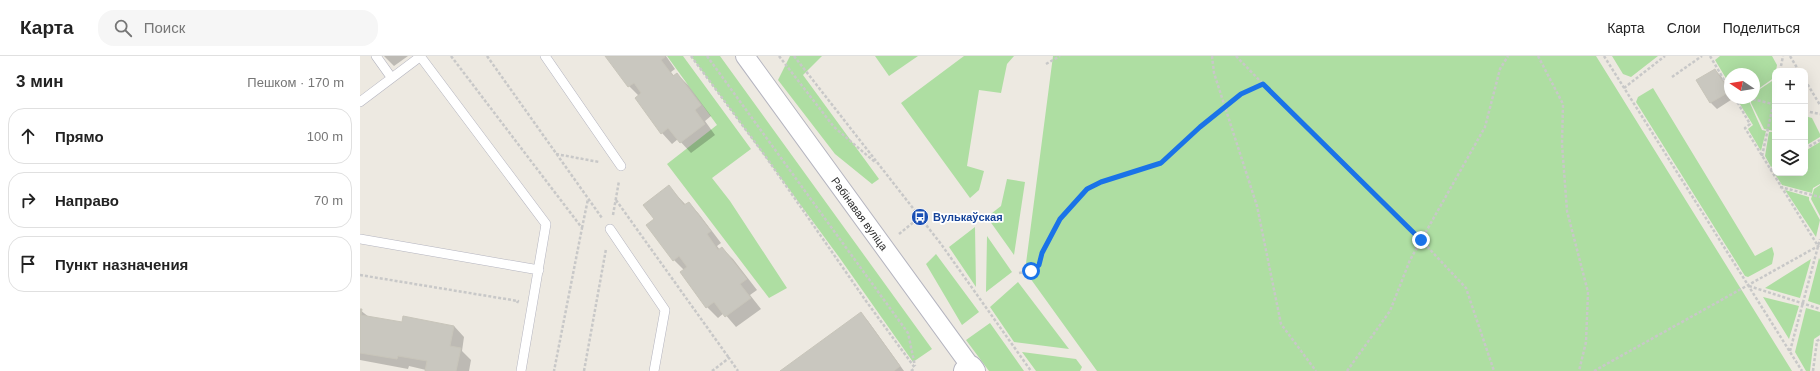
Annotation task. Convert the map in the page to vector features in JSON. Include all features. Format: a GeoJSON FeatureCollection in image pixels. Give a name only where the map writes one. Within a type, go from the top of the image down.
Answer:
{"type":"FeatureCollection","features":[{"type":"Feature","properties":{"kind":"street","name":"Рабінавая вуліца"},"geometry":{"type":"LineString","coordinates":[[745,56],[884,246],[970,370]]}},
{"type":"Feature","properties":{"kind":"lane"},"geometry":{"type":"LineString","coordinates":[[376,56],[391,77]]}},
{"type":"Feature","properties":{"kind":"lane"},"geometry":{"type":"LineString","coordinates":[[360,102],[391,77],[421,56],[546,224],[521,371]]}},
{"type":"Feature","properties":{"kind":"lane"},"geometry":{"type":"LineString","coordinates":[[545,56],[621,166]]}},
{"type":"Feature","properties":{"kind":"lane"},"geometry":{"type":"LineString","coordinates":[[610,229],[665,310],[654,371]]}},
{"type":"Feature","properties":{"kind":"lane"},"geometry":{"type":"LineString","coordinates":[[360,239],[539,270]]}},
{"type":"Feature","properties":{"kind":"path"},"geometry":{"type":"LineString","coordinates":[[487,56],[610,229]]}},
{"type":"Feature","properties":{"kind":"path"},"geometry":{"type":"LineString","coordinates":[[691,56],[766,157],[866,301],[915,368]]}},
{"type":"Feature","properties":{"kind":"path"},"geometry":{"type":"LineString","coordinates":[[707,56],[908,333],[915,368]]}},
{"type":"Feature","properties":{"kind":"path"},"geometry":{"type":"LineString","coordinates":[[779,56],[834,127],[881,167]]}},
{"type":"Feature","properties":{"kind":"path"},"geometry":{"type":"LineString","coordinates":[[794,56],[920,217],[1031,371]]}},
{"type":"Feature","properties":{"kind":"path"},"geometry":{"type":"LineString","coordinates":[[1046,64],[1060,56]]}},
{"type":"Feature","properties":{"kind":"path"},"geometry":{"type":"LineString","coordinates":[[1212,56],[1214,73],[1257,206],[1281,324],[1316,371]]}},
{"type":"Feature","properties":{"kind":"path"},"geometry":{"type":"LineString","coordinates":[[1236,56],[1421,240],[1466,288],[1494,371]]}},
{"type":"Feature","properties":{"kind":"path"},"geometry":{"type":"LineString","coordinates":[[1347,371],[1390,311],[1410,260],[1485,127],[1500,69],[1508,56]]}},
{"type":"Feature","properties":{"kind":"path"},"geometry":{"type":"LineString","coordinates":[[1538,56],[1562,104],[1562,144],[1567,211],[1588,292],[1586,342],[1579,371]]}},
{"type":"Feature","properties":{"kind":"path"},"geometry":{"type":"LineString","coordinates":[[1604,56],[1802,371]]}},
{"type":"Feature","properties":{"kind":"path"},"geometry":{"type":"LineString","coordinates":[[1624,88],[1665,56]]}},
{"type":"Feature","properties":{"kind":"path"},"geometry":{"type":"LineString","coordinates":[[1672,77],[1702,56]]}},
{"type":"Feature","properties":{"kind":"path"},"geometry":{"type":"LineString","coordinates":[[1710,56],[1724,80]]}},
{"type":"Feature","properties":{"kind":"path"},"geometry":{"type":"LineString","coordinates":[[1781,68],[1783,56]]}},
{"type":"Feature","properties":{"kind":"path"},"geometry":{"type":"LineString","coordinates":[[1790,56],[1797,68]]}},
{"type":"Feature","properties":{"kind":"path"},"geometry":{"type":"LineString","coordinates":[[1019,273],[1031,271],[1039,265],[1042,253],[1060,219],[1087,189],[1101,182],[1161,163],[1200,127],[1241,94],[1263,84]]}},
{"type":"Feature","properties":{"kind":"path"},"geometry":{"type":"LineString","coordinates":[[1808,85],[1820,105]]}},
{"type":"Feature","properties":{"kind":"path"},"geometry":{"type":"LineString","coordinates":[[1760,101],[1772,104]]}},
{"type":"Feature","properties":{"kind":"path"},"geometry":{"type":"LineString","coordinates":[[1738,104],[1750,124],[1745,128],[1819,246]]}},
{"type":"Feature","properties":{"kind":"path"},"geometry":{"type":"LineString","coordinates":[[1808,112],[1820,114]]}},
{"type":"Feature","properties":{"kind":"path"},"geometry":{"type":"LineString","coordinates":[[1762,157],[1772,113]]}},
{"type":"Feature","properties":{"kind":"path"},"geometry":{"type":"LineString","coordinates":[[1808,147],[1820,140]]}},
{"type":"Feature","properties":{"kind":"path"},"geometry":{"type":"LineString","coordinates":[[556,154],[621,166],[584,371]]}},
{"type":"Feature","properties":{"kind":"path"},"geometry":{"type":"LineString","coordinates":[[1780,186],[1820,197]]}},
{"type":"Feature","properties":{"kind":"path"},"geometry":{"type":"LineString","coordinates":[[582,228],[588,198]]}},
{"type":"Feature","properties":{"kind":"path"},"geometry":{"type":"LineString","coordinates":[[616,199],[738,371]]}},
{"type":"Feature","properties":{"kind":"path"},"geometry":{"type":"LineString","coordinates":[[884,246],[920,217]]}},
{"type":"Feature","properties":{"kind":"path"},"geometry":{"type":"LineString","coordinates":[[1790,352],[1820,239]]}},
{"type":"Feature","properties":{"kind":"path"},"geometry":{"type":"LineString","coordinates":[[1594,371],[1819,246]]}},
{"type":"Feature","properties":{"kind":"path"},"geometry":{"type":"LineString","coordinates":[[360,275],[518,301],[516,309]]}},
{"type":"Feature","properties":{"kind":"path"},"geometry":{"type":"LineString","coordinates":[[1748,286],[1820,309]]}},
{"type":"Feature","properties":{"kind":"path"},"geometry":{"type":"LineString","coordinates":[[1813,371],[1817,341],[1820,339]]}},
{"type":"Feature","properties":{"kind":"path"},"geometry":{"type":"LineString","coordinates":[[712,371],[729,358]]}},
{"type":"Feature","properties":{"kind":"path"},"geometry":{"type":"LineString","coordinates":[[911,371],[915,368]]}},
{"type":"Feature","properties":{"kind":"green space"},"geometry":{"type":"Polygon","coordinates":[[[667,56],[683,56],[751,149],[712,178],[730,201],[787,288],[769,298],[667,164],[717,125],[667,56]]]}},
{"type":"Feature","properties":{"kind":"green space"},"geometry":{"type":"Polygon","coordinates":[[[691,56],[720,56],[932,349],[913,362],[839,257],[691,56]]]}},
{"type":"Feature","properties":{"kind":"green space"},"geometry":{"type":"Polygon","coordinates":[[[790,56],[822,56],[803,75],[879,179],[872,184],[835,154],[778,80],[790,56]]]}},
{"type":"Feature","properties":{"kind":"green space"},"geometry":{"type":"Polygon","coordinates":[[[875,56],[918,56],[889,76],[875,56]]]}},
{"type":"Feature","properties":{"kind":"green space"},"geometry":{"type":"Polygon","coordinates":[[[964,56],[1014,56],[1007,64],[1001,93],[979,90],[967,166],[984,171],[979,190],[970,198],[901,103],[964,56]]]}},
{"type":"Feature","properties":{"kind":"green space"},"geometry":{"type":"Polygon","coordinates":[[[1053,56],[1596,56],[1792,371],[1097,371],[1025,271],[1053,56]]]}},
{"type":"Feature","properties":{"kind":"green space"},"geometry":{"type":"Polygon","coordinates":[[[1612,56],[1658,56],[1631,77],[1623,74],[1612,56]]]}},
{"type":"Feature","properties":{"kind":"green space"},"geometry":{"type":"Polygon","coordinates":[[[1720,56],[1772,56],[1777,65],[1776,68],[1772,68],[1772,79],[1760,88],[1760,68],[1724,68],[1724,75],[1715,60],[1720,56]]]}},
{"type":"Feature","properties":{"kind":"green space"},"geometry":{"type":"Polygon","coordinates":[[[1772,81],[1772,131],[1764,129],[1752,104],[1760,104],[1760,89],[1772,81]]]}},
{"type":"Feature","properties":{"kind":"green space"},"geometry":{"type":"Polygon","coordinates":[[[1653,88],[1755,256],[1772,247],[1774,254],[1772,264],[1748,277],[1745,276],[1636,102],[1638,97],[1653,88]]]}},
{"type":"Feature","properties":{"kind":"green space"},"geometry":{"type":"Polygon","coordinates":[[[1740,104],[1750,104],[1762,130],[1766,131],[1761,151],[1748,129],[1753,125],[1740,104]]]}},
{"type":"Feature","properties":{"kind":"green space"},"geometry":{"type":"Polygon","coordinates":[[[1808,117],[1812,118],[1820,137],[1808,144],[1808,117]]]}},
{"type":"Feature","properties":{"kind":"green space"},"geometry":{"type":"Polygon","coordinates":[[[1769,132],[1772,132],[1771,167],[1765,156],[1769,132]]]}},
{"type":"Feature","properties":{"kind":"green space"},"geometry":{"type":"Polygon","coordinates":[[[1820,142],[1820,184],[1813,188],[1812,193],[1782,185],[1776,176],[1808,176],[1808,149],[1820,142]]]}},
{"type":"Feature","properties":{"kind":"green space"},"geometry":{"type":"Polygon","coordinates":[[[1007,179],[1025,182],[1014,255],[987,217],[1001,206],[1007,179]]]}},
{"type":"Feature","properties":{"kind":"green space"},"geometry":{"type":"Polygon","coordinates":[[[1820,185],[1820,216],[1811,199],[1814,189],[1820,185]]]}},
{"type":"Feature","properties":{"kind":"green space"},"geometry":{"type":"Polygon","coordinates":[[[1785,190],[1809,197],[1809,200],[1820,220],[1816,237],[1785,190]]]}},
{"type":"Feature","properties":{"kind":"green space"},"geometry":{"type":"Polygon","coordinates":[[[975,227],[976,287],[949,247],[975,227]]]}},
{"type":"Feature","properties":{"kind":"green space"},"geometry":{"type":"Polygon","coordinates":[[[987,236],[1012,272],[986,292],[987,236]]]}},
{"type":"Feature","properties":{"kind":"green space"},"geometry":{"type":"Polygon","coordinates":[[[936,254],[979,312],[962,325],[926,264],[936,254]]]}},
{"type":"Feature","properties":{"kind":"green space"},"geometry":{"type":"Polygon","coordinates":[[[1819,258],[1820,260],[1820,305],[1808,301],[1819,258]]]}},
{"type":"Feature","properties":{"kind":"green space"},"geometry":{"type":"Polygon","coordinates":[[[1811,259],[1800,298],[1765,288],[1811,259]]]}},
{"type":"Feature","properties":{"kind":"green space"},"geometry":{"type":"Polygon","coordinates":[[[1018,282],[1069,349],[1014,342],[990,307],[1018,282]]]}},
{"type":"Feature","properties":{"kind":"green space"},"geometry":{"type":"Polygon","coordinates":[[[1763,297],[1799,306],[1789,339],[1763,297]]]}},
{"type":"Feature","properties":{"kind":"green space"},"geometry":{"type":"Polygon","coordinates":[[[1806,308],[1820,312],[1820,335],[1814,339],[1810,371],[1806,371],[1795,352],[1806,308]]]}},
{"type":"Feature","properties":{"kind":"green space"},"geometry":{"type":"Polygon","coordinates":[[[990,323],[1024,371],[989,371],[966,340],[990,323]]]}},
{"type":"Feature","properties":{"kind":"green space"},"geometry":{"type":"Polygon","coordinates":[[[1022,352],[1076,359],[1082,367],[1080,371],[1036,371],[1022,352]]]}},
{"type":"Feature","properties":{"kind":"building"},"geometry":{"type":"Polygon","coordinates":[[[605,56],[664,56],[665,57],[661,60],[673,76],[677,73],[701,105],[695,110],[705,124],[680,143],[668,128],[661,134],[635,98],[641,93],[634,83],[628,87],[605,56]]]}},
{"type":"Feature","properties":{"kind":"building"},"geometry":{"type":"Polygon","coordinates":[[[1715,69],[1724,84],[1724,95],[1710,103],[1696,80],[1715,69]]]}},
{"type":"Feature","properties":{"kind":"building"},"geometry":{"type":"Polygon","coordinates":[[[669,185],[684,205],[689,202],[711,231],[707,234],[718,250],[722,247],[747,279],[740,284],[751,298],[725,317],[714,302],[706,308],[680,272],[687,267],[679,256],[673,261],[646,225],[654,219],[643,205],[669,185]]]}},
{"type":"Feature","properties":{"kind":"building"},"geometry":{"type":"Polygon","coordinates":[[[360,309],[362,309],[361,315],[402,322],[403,316],[454,326],[450,346],[461,348],[456,371],[425,371],[427,361],[398,356],[397,359],[360,353],[360,309]]]}},
{"type":"Feature","properties":{"kind":"building"},"geometry":{"type":"Polygon","coordinates":[[[861,312],[900,366],[894,371],[780,371],[861,312]]]}},
{"type":"Feature","properties":{"kind":"place","name":"Вулькаўская"},"geometry":{"type":"Point","coordinates":[920,217]}},
{"type":"Feature","properties":{"kind":"route"},"geometry":{"type":"LineString","coordinates":[[1031,271],[1039,265],[1042,253],[1060,219],[1087,189],[1101,182],[1161,163],[1200,127],[1241,94],[1263,84],[1421,240]]}}]}
